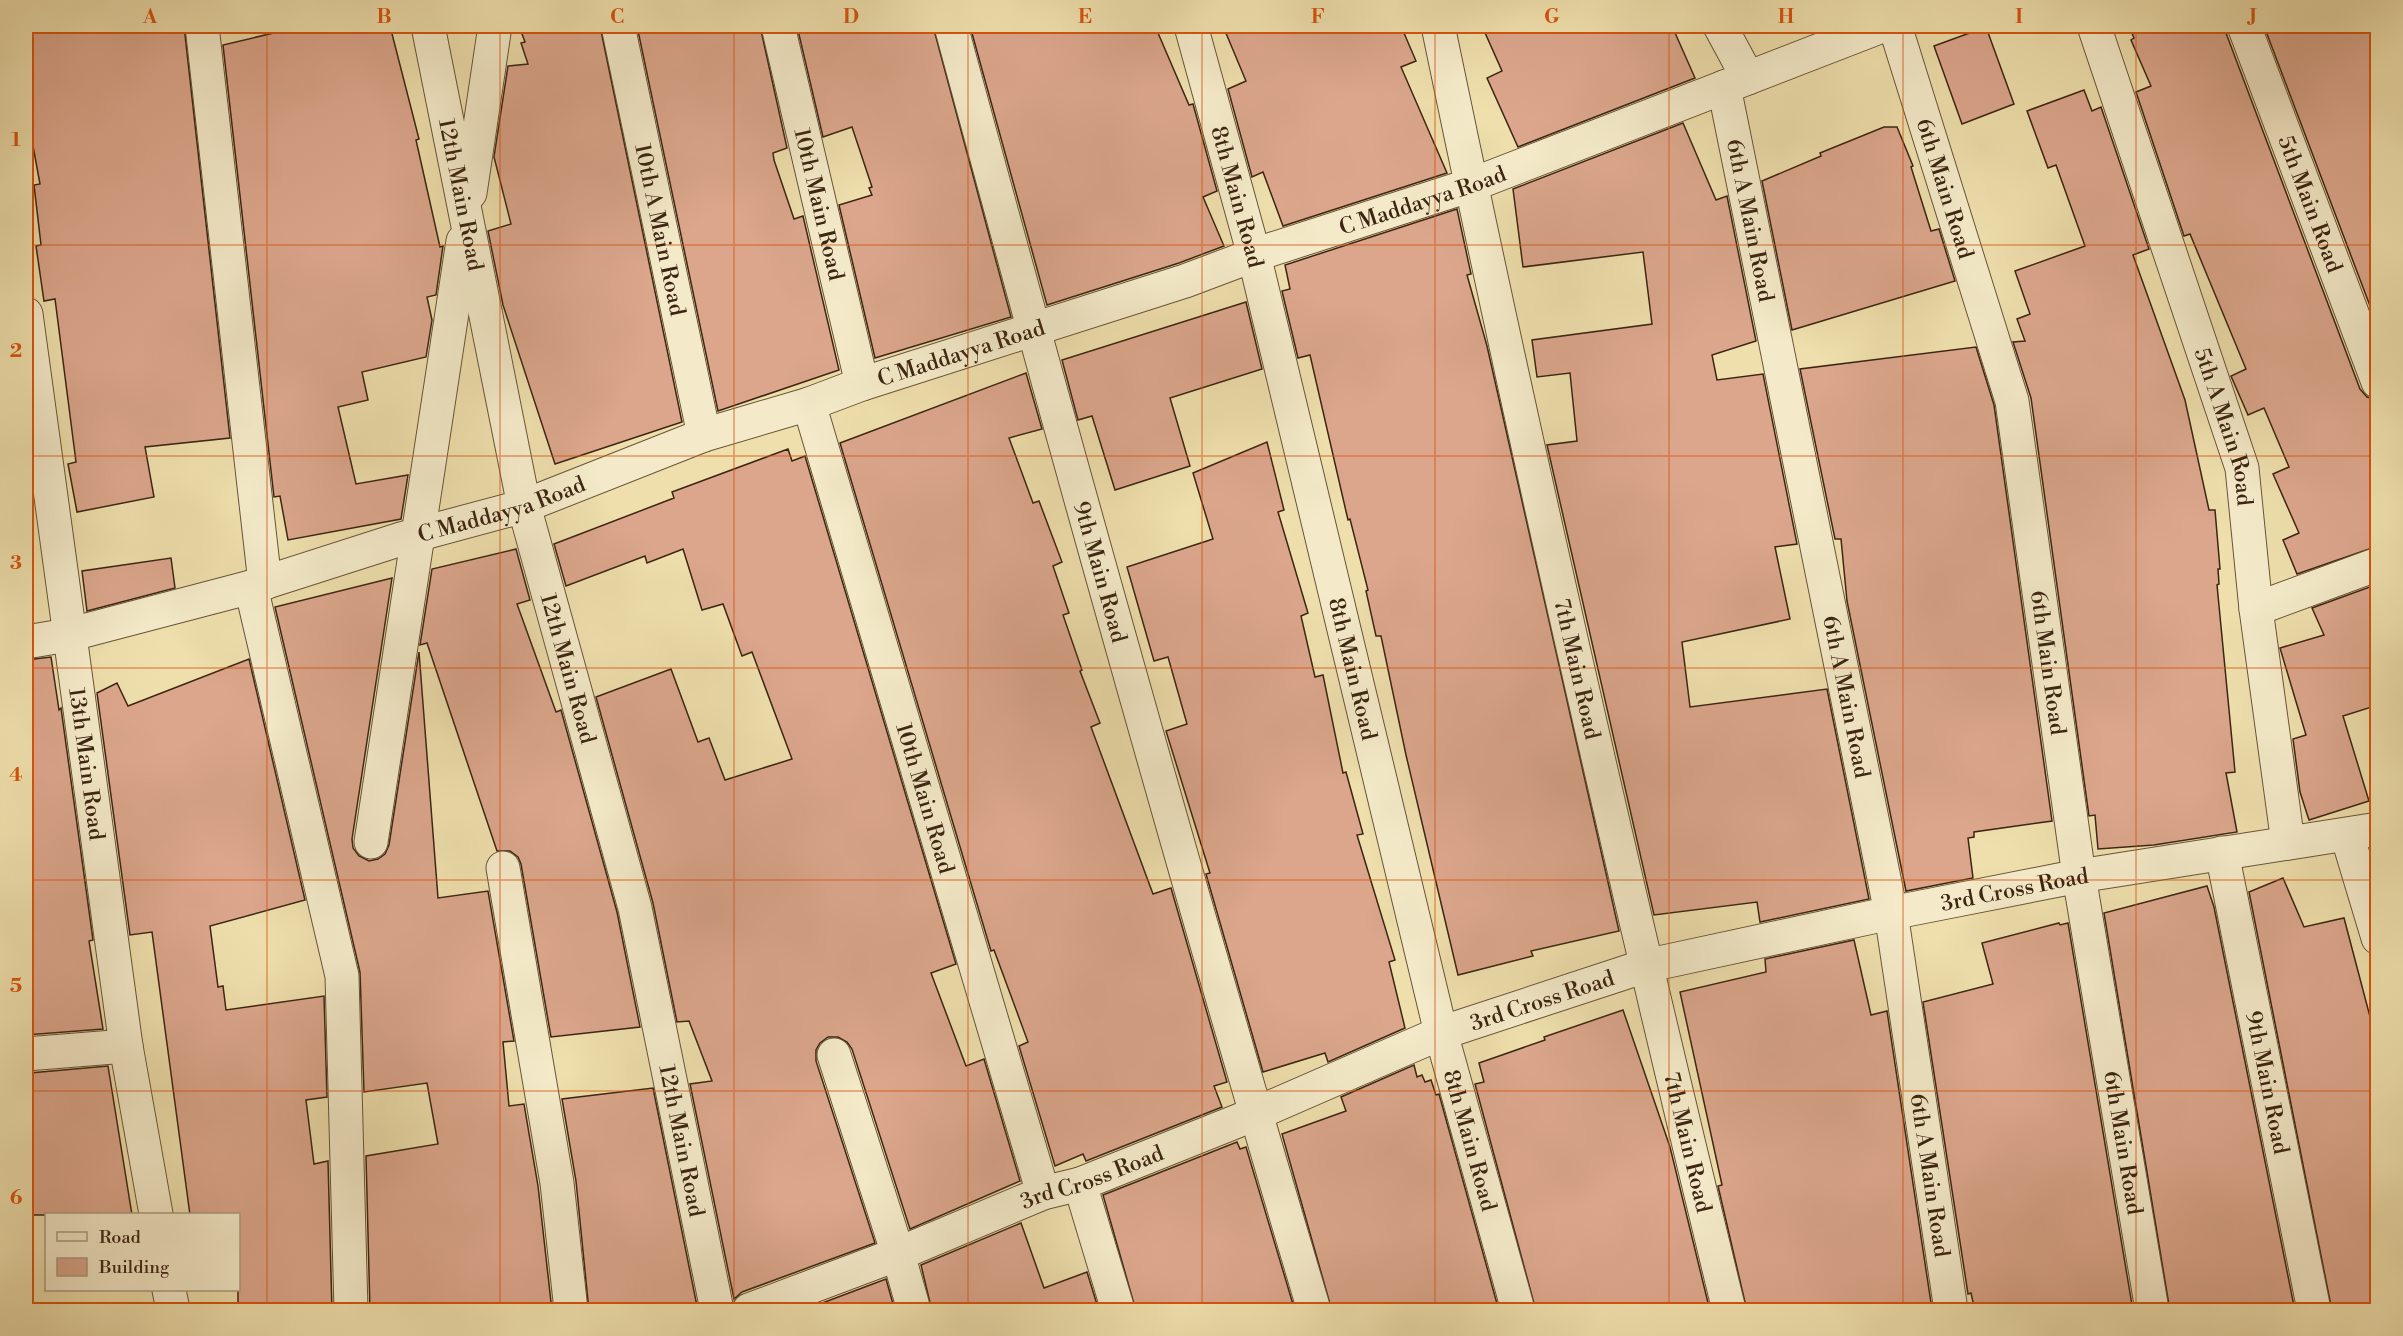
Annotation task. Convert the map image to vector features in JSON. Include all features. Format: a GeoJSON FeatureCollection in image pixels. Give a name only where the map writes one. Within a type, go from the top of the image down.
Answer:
{"type":"FeatureCollection","features":[{"type":"Feature","properties":{"kind":"street"},"geometry":{"type":"LineString","coordinates":[[202,26],[258,585],[342,976],[351,1311]]}},
{"type":"Feature","properties":{"kind":"street","name":"12th Main Road"},"geometry":{"type":"LineString","coordinates":[[428,26],[524,506],[635,908],[717,1311]]}},
{"type":"Feature","properties":{"kind":"street"},"geometry":{"type":"LineString","coordinates":[[371,842],[420,534],[495,26]]}},
{"type":"Feature","properties":{"kind":"street","name":"10th A Main Road"},"geometry":{"type":"LineString","coordinates":[[618,26],[704,435]]}},
{"type":"Feature","properties":{"kind":"street","name":"10th Main Road"},"geometry":{"type":"LineString","coordinates":[[778,26],[862,384]]}},
{"type":"Feature","properties":{"kind":"street","name":"9th Main Road"},"geometry":{"type":"LineString","coordinates":[[951,26],[1033,329],[1314,1311]]}},
{"type":"Feature","properties":{"kind":"street","name":"8th Main Road"},"geometry":{"type":"LineString","coordinates":[[1191,26],[1254,255],[1441,1033],[1518,1311]]}},
{"type":"Feature","properties":{"kind":"street","name":"7th Main Road"},"geometry":{"type":"LineString","coordinates":[[1438,26],[1471,185],[1645,966],[1729,1311]]}},
{"type":"Feature","properties":{"kind":"street","name":"6th A Main Road"},"geometry":{"type":"LineString","coordinates":[[1720,26],[1736,82],[1891,913],[1950,1311]]}},
{"type":"Feature","properties":{"kind":"street","name":"C Maddayya Road"},"geometry":{"type":"LineString","coordinates":[[26,642],[68,635],[258,585],[420,534],[524,506],[704,435],[809,404],[862,384],[1185,281],[1254,255],[1471,185],[1882,26]]}},
{"type":"Feature","properties":{"kind":"street","name":"6th Main Road"},"geometry":{"type":"LineString","coordinates":[[1895,26],[2012,401],[2079,876],[2152,1311]]}},
{"type":"Feature","properties":{"kind":"street","name":"5th A Main Road"},"geometry":{"type":"LineString","coordinates":[[2094,26],[2242,468],[2256,609],[2288,843]]}},
{"type":"Feature","properties":{"kind":"street","name":"5th Main Road"},"geometry":{"type":"LineString","coordinates":[[2244,26],[2378,382]]}},
{"type":"Feature","properties":{"kind":"street","name":"13th Main Road"},"geometry":{"type":"LineString","coordinates":[[26,315],[126,1046],[156,1213]]}},
{"type":"Feature","properties":{"kind":"street","name":"10th Main Road"},"geometry":{"type":"LineString","coordinates":[[809,404],[1043,1193]]}},
{"type":"Feature","properties":{"kind":"street"},"geometry":{"type":"LineString","coordinates":[[2256,609],[2378,564]]}},
{"type":"Feature","properties":{"kind":"street"},"geometry":{"type":"LineString","coordinates":[[2362,832],[2378,938]]}},
{"type":"Feature","properties":{"kind":"street","name":"3rd Cross Road"},"geometry":{"type":"LineString","coordinates":[[748,1311],[898,1254],[1043,1193],[1080,1184],[1256,1114],[1441,1033],[1645,966],[1891,913],[2079,876],[2362,832]]}},
{"type":"Feature","properties":{"kind":"street","name":"9th Main Road"},"geometry":{"type":"LineString","coordinates":[[2222,853],[2314,1311]]}},
{"type":"Feature","properties":{"kind":"street"},"geometry":{"type":"LineString","coordinates":[[503,868],[555,1172],[571,1311]]}},
{"type":"Feature","properties":{"kind":"street"},"geometry":{"type":"LineString","coordinates":[[26,1054],[126,1046]]}},
{"type":"Feature","properties":{"kind":"street"},"geometry":{"type":"LineString","coordinates":[[834,1055],[914,1311]]}},
{"type":"Feature","properties":{"kind":"street"},"geometry":{"type":"LineString","coordinates":[[1080,1184],[1118,1311]]}},
{"type":"Feature","properties":{"kind":"street"},"geometry":{"type":"LineString","coordinates":[[169,1291],[173,1311]]}},
{"type":"Feature","properties":{"kind":"building"},"geometry":{"type":"Polygon","coordinates":[[[26,26],[184,26],[230,438],[145,447],[154,497],[77,512],[68,464],[76,462],[55,299],[44,301],[36,246],[41,245],[34,185],[40,184],[26,108],[26,26]]]}},
{"type":"Feature","properties":{"kind":"building"},"geometry":{"type":"Polygon","coordinates":[[[310,26],[312,33],[342,26],[390,26],[419,139],[416,140],[440,247],[443,246],[436,295],[427,297],[432,320],[426,357],[362,372],[368,400],[338,407],[356,484],[408,475],[401,519],[288,540],[280,496],[274,497],[223,45],[310,26]]]}},
{"type":"Feature","properties":{"kind":"building"},"geometry":{"type":"Polygon","coordinates":[[[519,26],[600,26],[682,422],[555,464],[503,305],[488,231],[511,224],[494,157],[508,66],[528,64],[521,43],[525,42],[519,26]]]}},
{"type":"Feature","properties":{"kind":"building"},"geometry":{"type":"Polygon","coordinates":[[[637,26],[760,26],[787,148],[773,153],[774,160],[794,219],[803,216],[839,370],[718,411],[637,26]]]}},
{"type":"Feature","properties":{"kind":"building"},"geometry":{"type":"Polygon","coordinates":[[[797,26],[933,26],[1011,317],[875,358],[839,205],[872,195],[869,188],[872,187],[852,127],[823,137],[797,26]]]}},
{"type":"Feature","properties":{"kind":"building"},"geometry":{"type":"Polygon","coordinates":[[[970,26],[1155,26],[1189,105],[1193,104],[1217,191],[1203,197],[1224,246],[1179,263],[1047,305],[970,26]]]}},
{"type":"Feature","properties":{"kind":"building"},"geometry":{"type":"Polygon","coordinates":[[[1223,26],[1401,26],[1416,61],[1401,67],[1447,173],[1283,226],[1263,172],[1252,177],[1228,89],[1246,81],[1223,26]]]}},
{"type":"Feature","properties":{"kind":"building"},"geometry":{"type":"Polygon","coordinates":[[[1482,26],[1672,26],[1695,78],[1518,147],[1487,78],[1502,71],[1482,26]]]}},
{"type":"Feature","properties":{"kind":"building"},"geometry":{"type":"Polygon","coordinates":[[[2129,26],[2226,26],[2226,33],[2360,389],[2367,397],[2378,400],[2378,546],[2297,574],[2283,540],[2299,533],[2273,474],[2289,467],[2264,408],[2248,415],[2231,376],[2246,369],[2190,234],[2184,236],[2136,92],[2151,86],[2131,40],[2134,38],[2129,26]]]}},
{"type":"Feature","properties":{"kind":"building"},"geometry":{"type":"Polygon","coordinates":[[[2264,26],[2378,26],[2378,327],[2264,26]]]}},
{"type":"Feature","properties":{"kind":"building"},"geometry":{"type":"Polygon","coordinates":[[[1986,27],[2014,104],[1962,124],[1934,46],[1986,27]]]}},
{"type":"Feature","properties":{"kind":"building"},"geometry":{"type":"Polygon","coordinates":[[[2084,90],[2092,111],[2101,107],[2149,249],[2133,255],[2185,400],[2209,510],[2215,510],[2220,569],[2218,569],[2219,584],[2217,585],[2235,772],[2226,773],[2237,832],[2154,845],[2098,849],[2095,815],[2089,816],[2031,398],[2013,342],[2025,341],[2017,319],[2030,314],[2015,271],[2085,246],[2056,165],[2048,168],[2027,111],[2084,90]]]}},
{"type":"Feature","properties":{"kind":"building"},"geometry":{"type":"Polygon","coordinates":[[[1683,123],[1716,200],[1727,196],[1756,341],[1712,355],[1717,380],[1763,374],[1797,544],[1775,547],[1790,619],[1682,642],[1690,707],[1827,689],[1869,899],[1760,922],[1757,902],[1654,915],[1547,445],[1577,441],[1570,373],[1537,377],[1532,340],[1652,324],[1643,252],[1523,267],[1513,189],[1683,123]]]}},
{"type":"Feature","properties":{"kind":"building"},"geometry":{"type":"Polygon","coordinates":[[[1884,127],[1897,127],[1913,166],[1911,167],[1931,231],[1939,229],[1955,281],[1792,330],[1762,181],[1821,156],[1820,153],[1884,127]]]}},
{"type":"Feature","properties":{"kind":"building"},"geometry":{"type":"Polygon","coordinates":[[[1457,209],[1471,274],[1467,275],[1487,346],[1619,931],[1531,951],[1533,956],[1458,975],[1406,755],[1381,636],[1376,636],[1366,591],[1368,590],[1350,519],[1348,520],[1310,355],[1298,358],[1282,291],[1290,289],[1285,265],[1457,209]]]}},
{"type":"Feature","properties":{"kind":"building"},"geometry":{"type":"Polygon","coordinates":[[[1246,302],[1262,369],[1170,398],[1190,466],[1115,490],[1092,416],[1078,420],[1062,360],[1246,302]]]}},
{"type":"Feature","properties":{"kind":"building"},"geometry":{"type":"Polygon","coordinates":[[[1976,347],[1994,405],[2052,821],[1974,832],[1974,837],[1968,838],[1973,878],[1906,891],[1847,601],[1841,539],[1835,539],[1800,369],[1976,347]]]}},
{"type":"Feature","properties":{"kind":"building"},"geometry":{"type":"Polygon","coordinates":[[[1026,373],[1042,429],[1009,438],[1033,503],[1039,501],[1062,562],[1053,566],[1069,613],[1063,615],[1082,670],[1080,671],[1100,723],[1091,727],[1153,894],[1171,888],[1227,1082],[1214,1086],[1222,1107],[1086,1161],[1083,1154],[1055,1166],[1019,1046],[1028,1042],[994,950],[991,951],[840,443],[1026,373]]]}},
{"type":"Feature","properties":{"kind":"building"},"geometry":{"type":"Polygon","coordinates":[[[1267,442],[1284,510],[1278,512],[1308,613],[1301,616],[1315,677],[1323,675],[1343,773],[1346,772],[1363,834],[1357,835],[1395,960],[1389,962],[1405,1028],[1328,1062],[1325,1053],[1263,1072],[1206,874],[1210,873],[1166,731],[1187,724],[1168,657],[1154,661],[1127,567],[1213,539],[1193,473],[1267,442]]]}},
{"type":"Feature","properties":{"kind":"building"},"geometry":{"type":"Polygon","coordinates":[[[788,449],[792,461],[805,456],[956,964],[931,973],[966,1066],[984,1059],[1020,1181],[910,1229],[852,1049],[847,1042],[838,1037],[828,1037],[820,1043],[816,1050],[816,1061],[875,1243],[742,1292],[734,1299],[690,1084],[712,1081],[689,1021],[677,1022],[653,903],[596,697],[671,669],[698,742],[709,738],[725,780],[792,759],[752,652],[742,656],[723,604],[702,610],[683,549],[647,563],[645,556],[566,586],[554,544],[674,498],[672,492],[788,449]]]}},
{"type":"Feature","properties":{"kind":"building"},"geometry":{"type":"Polygon","coordinates":[[[516,549],[530,600],[517,604],[556,712],[561,710],[617,912],[640,1027],[551,1037],[521,864],[518,857],[510,851],[497,851],[427,643],[420,645],[432,569],[516,549]]]}},
{"type":"Feature","properties":{"kind":"building"},"geometry":{"type":"Polygon","coordinates":[[[171,558],[175,588],[87,611],[82,571],[171,558]]]}},
{"type":"Feature","properties":{"kind":"building"},"geometry":{"type":"Polygon","coordinates":[[[392,578],[352,839],[353,848],[359,856],[369,861],[385,854],[389,845],[419,652],[438,898],[488,891],[514,1041],[503,1042],[509,1106],[524,1104],[538,1186],[552,1311],[370,1311],[366,1156],[438,1144],[427,1083],[364,1092],[360,972],[275,607],[392,578]]]}},
{"type":"Feature","properties":{"kind":"building"},"geometry":{"type":"Polygon","coordinates":[[[2378,584],[2378,705],[2343,716],[2369,801],[2309,820],[2300,792],[2293,739],[2306,735],[2280,648],[2324,635],[2312,608],[2378,584]]]}},
{"type":"Feature","properties":{"kind":"building"},"geometry":{"type":"Polygon","coordinates":[[[51,657],[59,710],[61,708],[93,940],[89,941],[103,1029],[26,1035],[26,660],[51,657]]]}},
{"type":"Feature","properties":{"kind":"building"},"geometry":{"type":"Polygon","coordinates":[[[249,659],[305,900],[210,926],[218,987],[223,986],[226,1010],[324,996],[327,1097],[306,1100],[314,1164],[328,1161],[332,1311],[238,1311],[240,1213],[190,1213],[152,932],[130,935],[97,693],[117,683],[128,706],[249,659]]]}},
{"type":"Feature","properties":{"kind":"building"},"geometry":{"type":"Polygon","coordinates":[[[2283,878],[2304,927],[2344,918],[2378,1047],[2378,1311],[2332,1311],[2249,892],[2283,878]]]}},
{"type":"Feature","properties":{"kind":"building"},"geometry":{"type":"Polygon","coordinates":[[[2207,886],[2214,907],[2295,1311],[2170,1311],[2104,913],[2207,886]]]}},
{"type":"Feature","properties":{"kind":"building"},"geometry":{"type":"Polygon","coordinates":[[[2059,923],[2060,925],[2068,923],[2133,1311],[1975,1311],[1971,1293],[1968,1294],[1923,1002],[1993,984],[1982,943],[2059,923]]]}},
{"type":"Feature","properties":{"kind":"building"},"geometry":{"type":"Polygon","coordinates":[[[1854,940],[1871,1015],[1887,1011],[1931,1303],[1897,1311],[1747,1311],[1718,1186],[1722,1185],[1680,992],[1766,972],[1765,959],[1854,940]]]}},
{"type":"Feature","properties":{"kind":"building"},"geometry":{"type":"Polygon","coordinates":[[[1623,1010],[1670,1147],[1710,1311],[1536,1311],[1475,1084],[1484,1082],[1479,1063],[1545,1040],[1544,1037],[1623,1010]]]}},
{"type":"Feature","properties":{"kind":"building"},"geometry":{"type":"Polygon","coordinates":[[[1414,1065],[1417,1077],[1422,1075],[1425,1082],[1431,1080],[1436,1095],[1439,1094],[1499,1311],[1332,1311],[1282,1134],[1346,1111],[1341,1097],[1414,1065]]]}},
{"type":"Feature","properties":{"kind":"building"},"geometry":{"type":"Polygon","coordinates":[[[108,1066],[132,1213],[26,1215],[26,1080],[31,1079],[30,1073],[108,1066]]]}},
{"type":"Feature","properties":{"kind":"building"},"geometry":{"type":"Polygon","coordinates":[[[653,1088],[698,1311],[589,1311],[576,1181],[562,1099],[653,1088]]]}},
{"type":"Feature","properties":{"kind":"building"},"geometry":{"type":"Polygon","coordinates":[[[1237,1142],[1240,1149],[1246,1147],[1295,1311],[1136,1311],[1103,1195],[1237,1142]]]}},
{"type":"Feature","properties":{"kind":"building"},"geometry":{"type":"Polygon","coordinates":[[[1021,1223],[1044,1288],[1087,1272],[1099,1311],[932,1311],[921,1265],[1021,1223]]]}},
{"type":"Feature","properties":{"kind":"building"},"geometry":{"type":"Polygon","coordinates":[[[886,1279],[895,1311],[801,1311],[886,1279]]]}}]}
